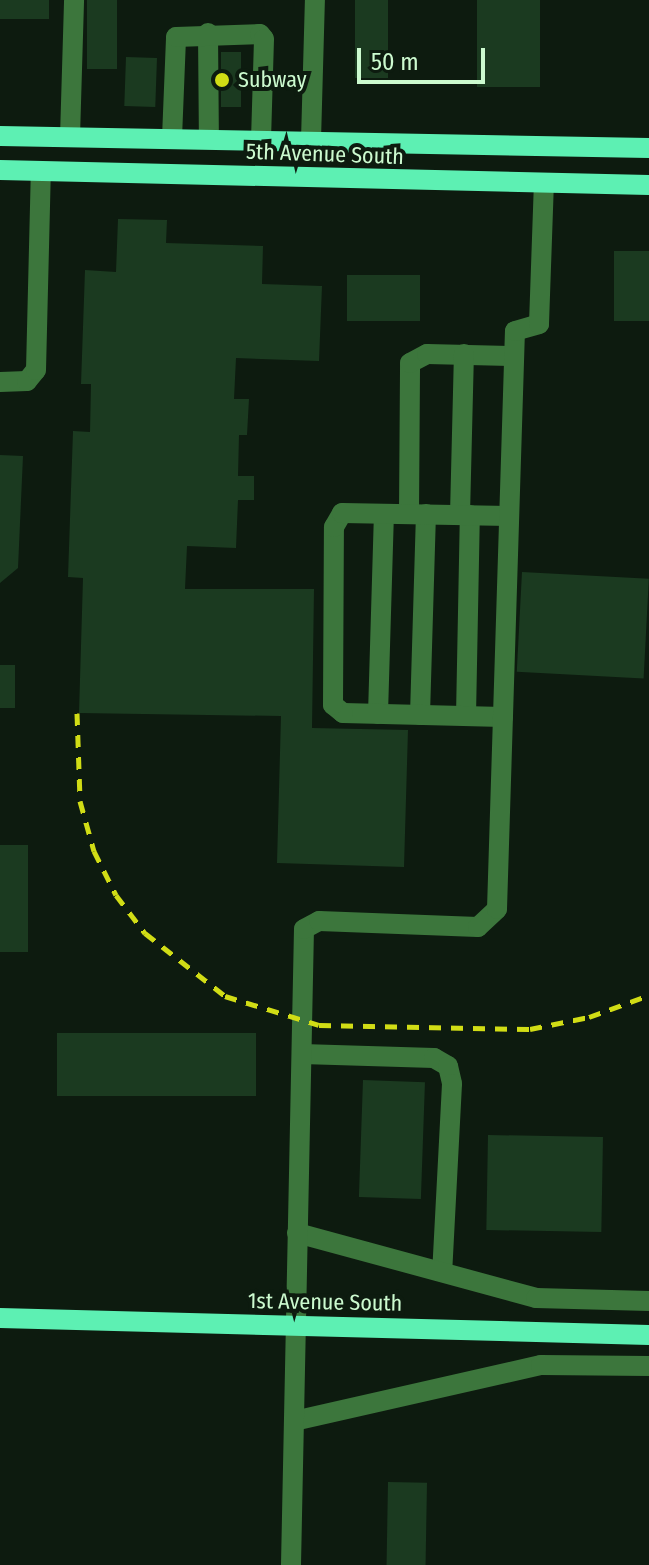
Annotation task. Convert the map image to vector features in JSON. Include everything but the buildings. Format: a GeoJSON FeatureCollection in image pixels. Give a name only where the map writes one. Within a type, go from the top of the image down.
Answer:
{"type":"FeatureCollection","features":[{"type":"Feature","properties":{"kind":"main road","name":"5th Avenue South"},"geometry":{"type":"LineString","coordinates":[[0,136],[649,148]]}},
{"type":"Feature","properties":{"kind":"main road","name":"5th Avenue South"},"geometry":{"type":"LineString","coordinates":[[0,170],[649,185]]}},
{"type":"Feature","properties":{"kind":"main road","name":"1st Avenue South"},"geometry":{"type":"LineString","coordinates":[[0,1318],[649,1335]]}},
{"type":"Feature","properties":{"kind":"street"},"geometry":{"type":"LineString","coordinates":[[70,137],[74,0]]}},
{"type":"Feature","properties":{"kind":"street"},"geometry":{"type":"LineString","coordinates":[[311,140],[315,0]]}},
{"type":"Feature","properties":{"kind":"street"},"geometry":{"type":"LineString","coordinates":[[172,138],[176,37],[208,33],[260,34],[264,39],[261,140]]}},
{"type":"Feature","properties":{"kind":"street"},"geometry":{"type":"LineString","coordinates":[[208,33],[209,138]]}},
{"type":"Feature","properties":{"kind":"street"},"geometry":{"type":"LineString","coordinates":[[0,382],[27,381],[36,370],[41,172]]}},
{"type":"Feature","properties":{"kind":"street"},"geometry":{"type":"LineString","coordinates":[[291,1565],[304,929],[319,921],[478,927],[497,909],[515,331],[539,324],[544,184]]}},
{"type":"Feature","properties":{"kind":"street"},"geometry":{"type":"LineString","coordinates":[[420,715],[417,514],[410,363],[427,354],[514,356]]}},
{"type":"Feature","properties":{"kind":"street"},"geometry":{"type":"LineString","coordinates":[[464,354],[466,716]]}},
{"type":"Feature","properties":{"kind":"street"},"geometry":{"type":"LineString","coordinates":[[503,717],[343,713],[333,705],[334,527],[342,513],[509,516]]}},
{"type":"Feature","properties":{"kind":"street"},"geometry":{"type":"LineString","coordinates":[[378,714],[384,514]]}},
{"type":"Feature","properties":{"kind":"street"},"geometry":{"type":"LineString","coordinates":[[302,1054],[434,1058],[448,1066],[452,1084],[442,1272]]}},
{"type":"Feature","properties":{"kind":"street"},"geometry":{"type":"LineString","coordinates":[[297,1233],[536,1298],[649,1301]]}},
{"type":"Feature","properties":{"kind":"street"},"geometry":{"type":"LineString","coordinates":[[294,1421],[541,1365],[649,1366]]}},
{"type":"Feature","properties":{"kind":"railway"},"geometry":{"type":"LineString","coordinates":[[77,713],[80,801],[94,851],[116,895],[145,933],[225,996],[319,1025],[530,1029],[589,1017],[649,995]]}},
{"type":"Feature","properties":{"kind":"place","name":"Subway"},"geometry":{"type":"Point","coordinates":[222,80]}}]}
